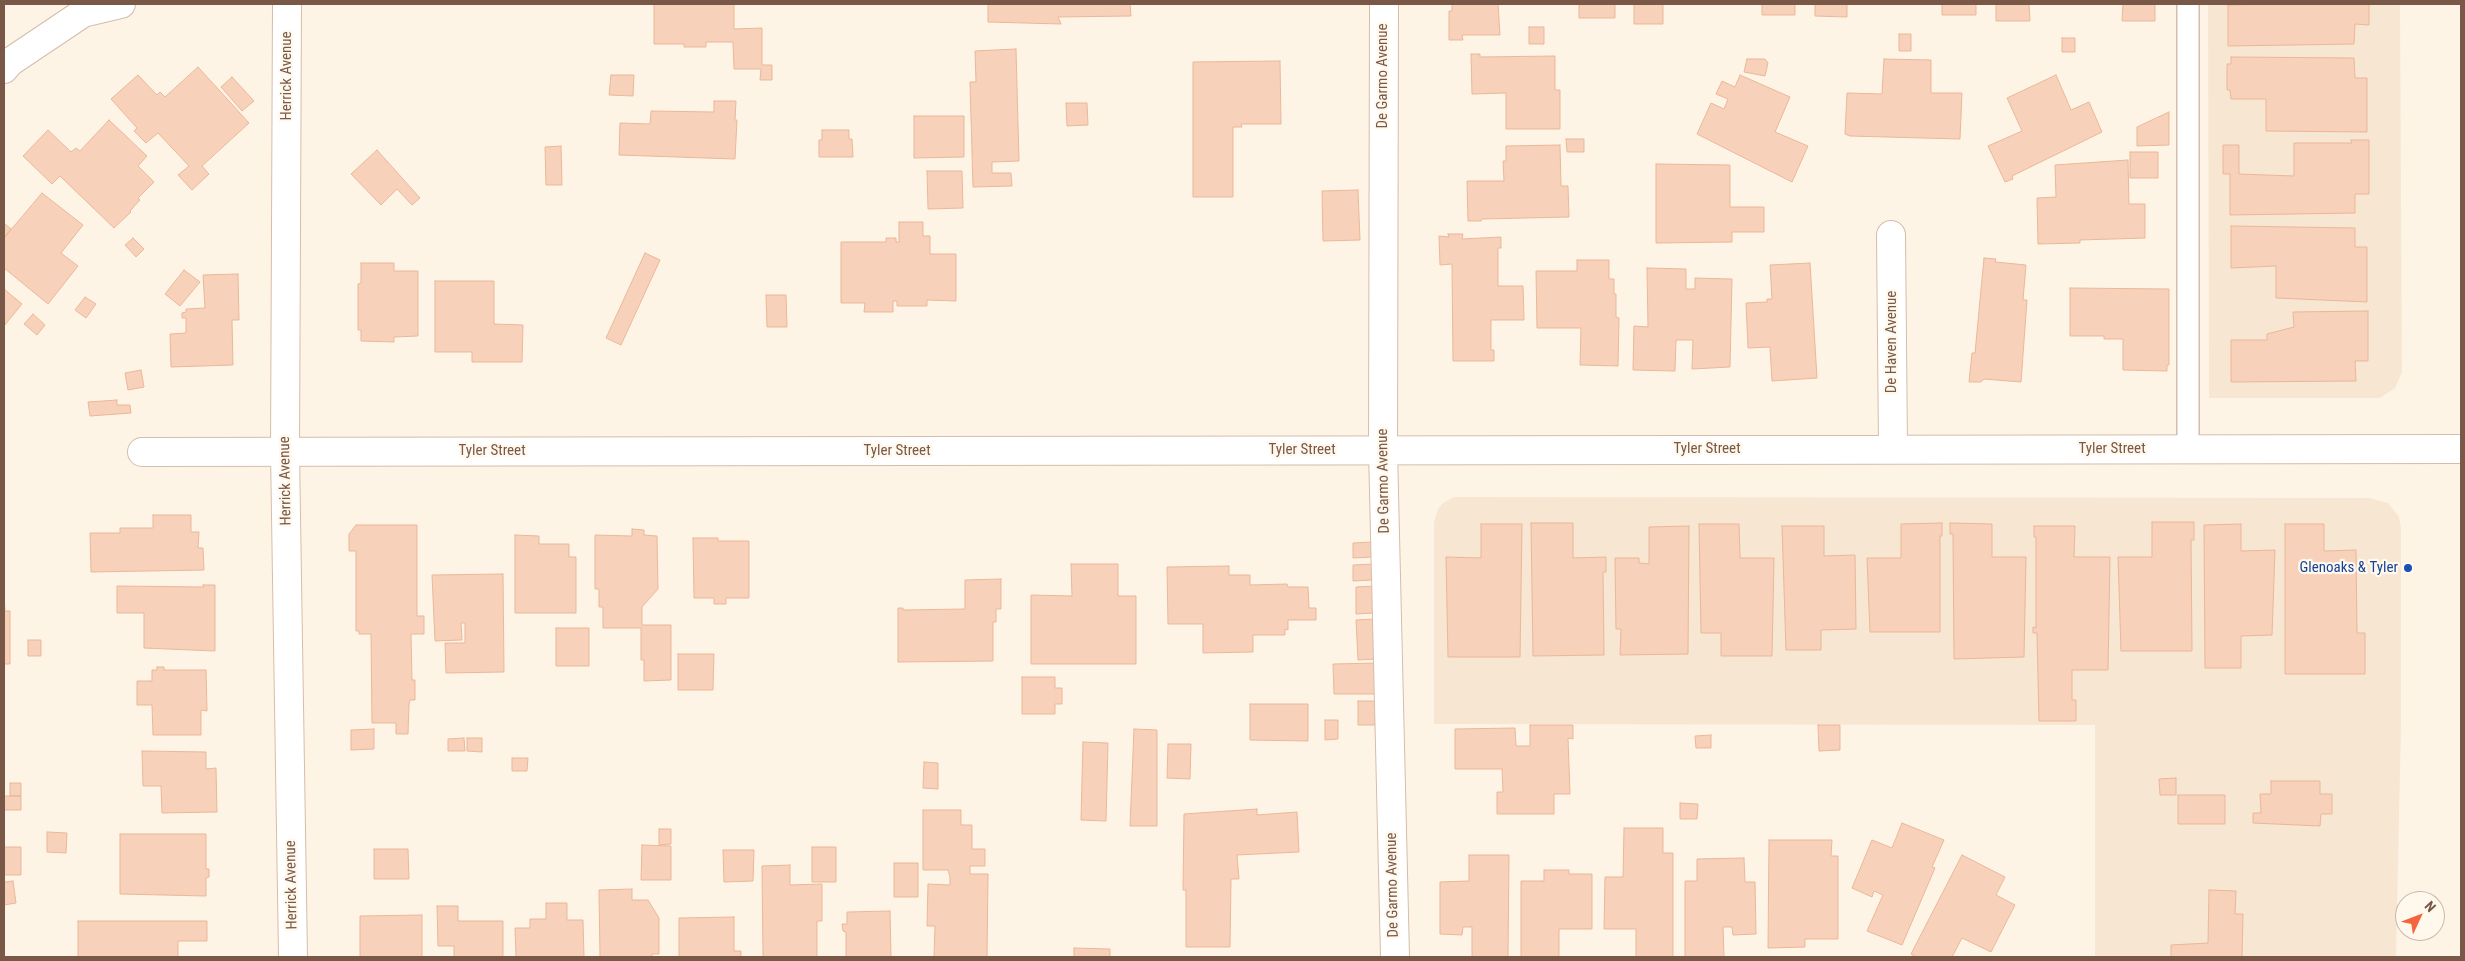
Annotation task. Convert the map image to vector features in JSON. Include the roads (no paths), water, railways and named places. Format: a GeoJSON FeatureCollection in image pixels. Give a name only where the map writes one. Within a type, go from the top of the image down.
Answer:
{"type":"FeatureCollection","features":[{"type":"Feature","properties":{"kind":"street"},"geometry":{"type":"LineString","coordinates":[[6,62],[83,13],[121,4]]}},
{"type":"Feature","properties":{"kind":"street","name":"Herrick Avenue"},"geometry":{"type":"LineString","coordinates":[[287,4],[285,452],[293,957]]}},
{"type":"Feature","properties":{"kind":"street","name":"De Garmo Avenue"},"geometry":{"type":"LineString","coordinates":[[1384,4],[1383,450],[1395,957]]}},
{"type":"Feature","properties":{"kind":"street","name":"De Haven Avenue"},"geometry":{"type":"LineString","coordinates":[[1891,235],[1892,448]]}},
{"type":"Feature","properties":{"kind":"street","name":"Tyler Street"},"geometry":{"type":"LineString","coordinates":[[142,452],[1892,448],[2461,449]]}},
{"type":"Feature","properties":{"kind":"lane"},"geometry":{"type":"LineString","coordinates":[[2188,4],[2188,449]]}},
{"type":"Feature","properties":{"kind":"place","name":"Glenoaks & Tyler"},"geometry":{"type":"Point","coordinates":[2408,568]}}]}
